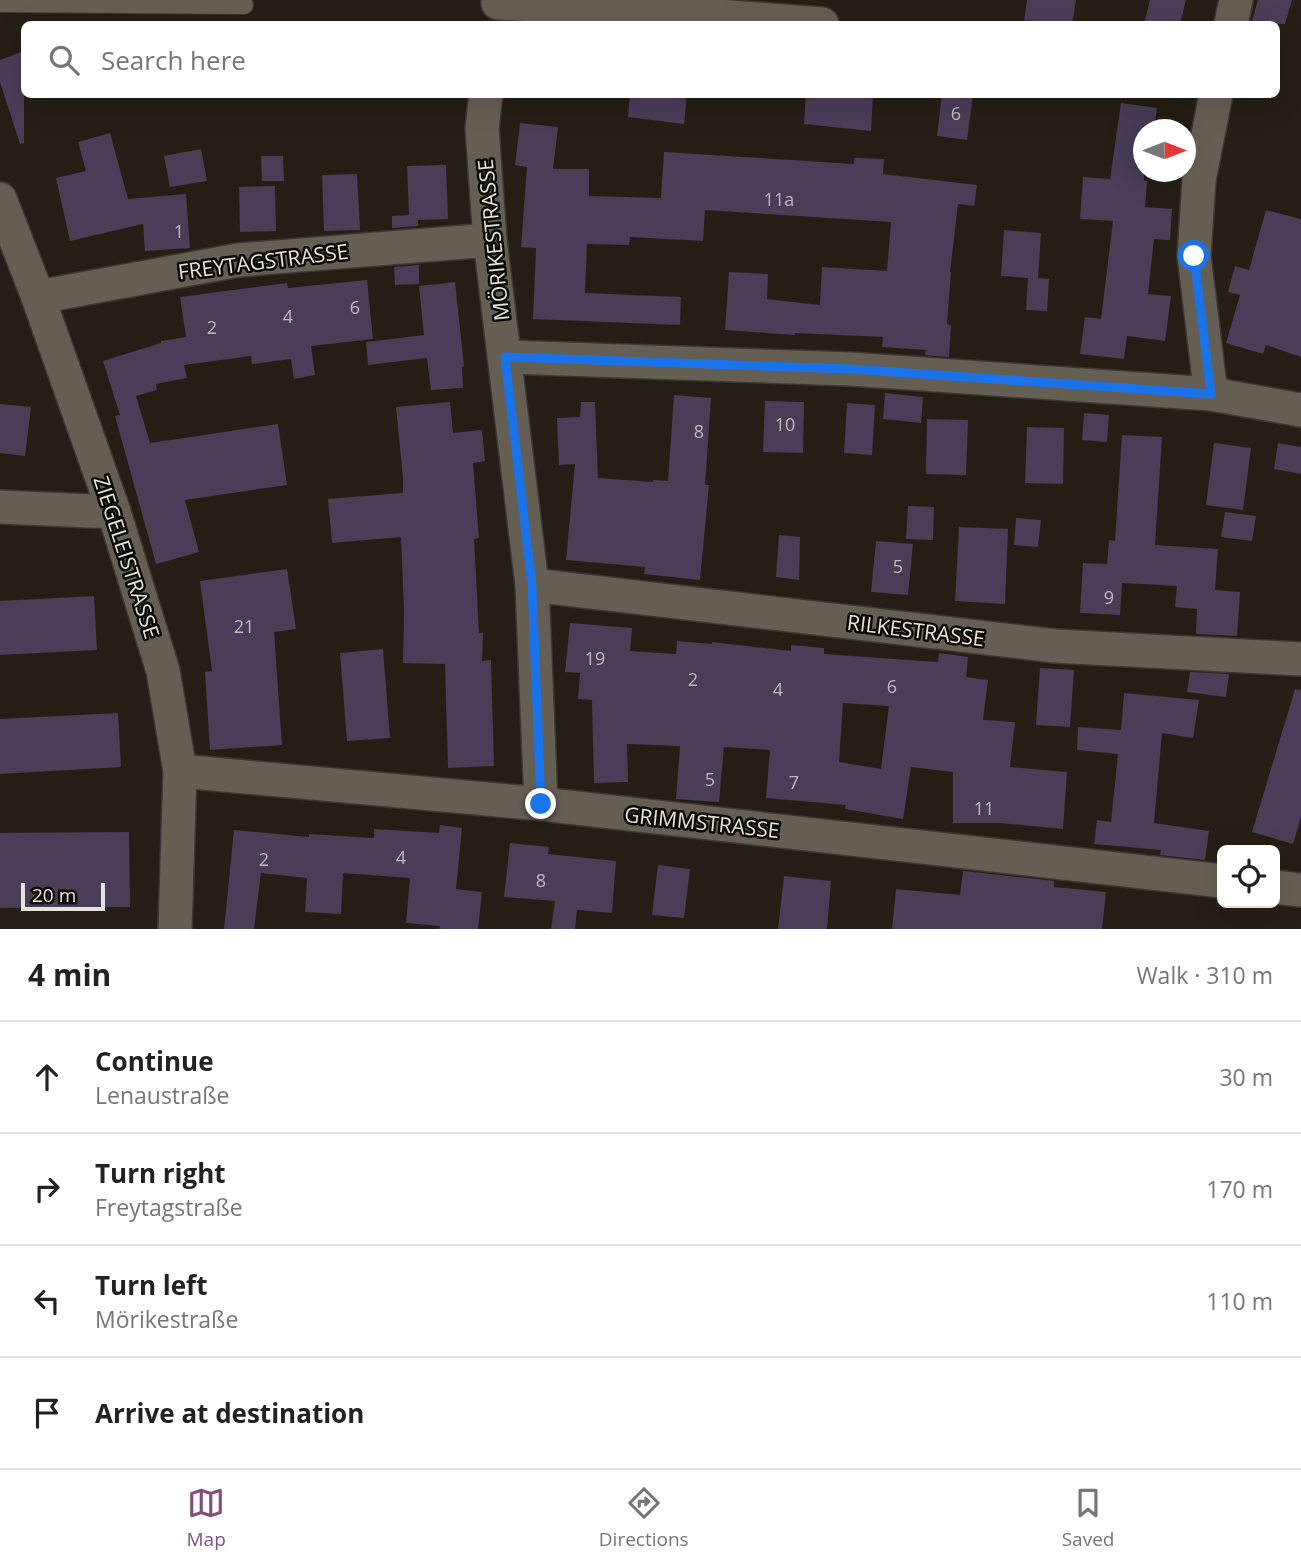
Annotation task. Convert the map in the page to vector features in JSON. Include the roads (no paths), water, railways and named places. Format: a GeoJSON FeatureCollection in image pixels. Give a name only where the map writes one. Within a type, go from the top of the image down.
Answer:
{"type":"FeatureCollection","features":[{"type":"Feature","properties":{"kind":"street"},"geometry":{"type":"LineString","coordinates":[[1232,21],[1236,0]]}},
{"type":"Feature","properties":{"kind":"street"},"geometry":{"type":"LineString","coordinates":[[497,9],[718,16],[783,21]]}},
{"type":"Feature","properties":{"kind":"street","name":"MÖRIKESTRASSE"},"geometry":{"type":"LineString","coordinates":[[486,98],[482,128],[490,240],[532,585],[541,804]]}},
{"type":"Feature","properties":{"kind":"street"},"geometry":{"type":"LineString","coordinates":[[1211,394],[1194,256],[1199,180],[1215,98]]}},
{"type":"Feature","properties":{"kind":"street","name":"ZIEGELEISTRASSE"},"geometry":{"type":"LineString","coordinates":[[0,199],[38,297],[114,512],[163,671],[180,771],[174,929]]}},
{"type":"Feature","properties":{"kind":"street","name":"FREYTAGSTRASSE"},"geometry":{"type":"LineString","coordinates":[[38,297],[239,260],[490,240]]}},
{"type":"Feature","properties":{"kind":"street"},"geometry":{"type":"LineString","coordinates":[[505,357],[850,369],[1211,394],[1301,410]]}},
{"type":"Feature","properties":{"kind":"street"},"geometry":{"type":"LineString","coordinates":[[0,507],[114,512]]}},
{"type":"Feature","properties":{"kind":"street","name":"RILKESTRASSE"},"geometry":{"type":"LineString","coordinates":[[532,585],[1055,646],[1301,659]]}},
{"type":"Feature","properties":{"kind":"street","name":"GRIMMSTRASSE"},"geometry":{"type":"LineString","coordinates":[[180,771],[541,804],[1217,880]]}},
{"type":"Feature","properties":{"kind":"street"},"geometry":{"type":"LineString","coordinates":[[1280,888],[1301,890]]}},
{"type":"Feature","properties":{"kind":"lane"},"geometry":{"type":"LineString","coordinates":[[0,4],[244,5]]}}]}
